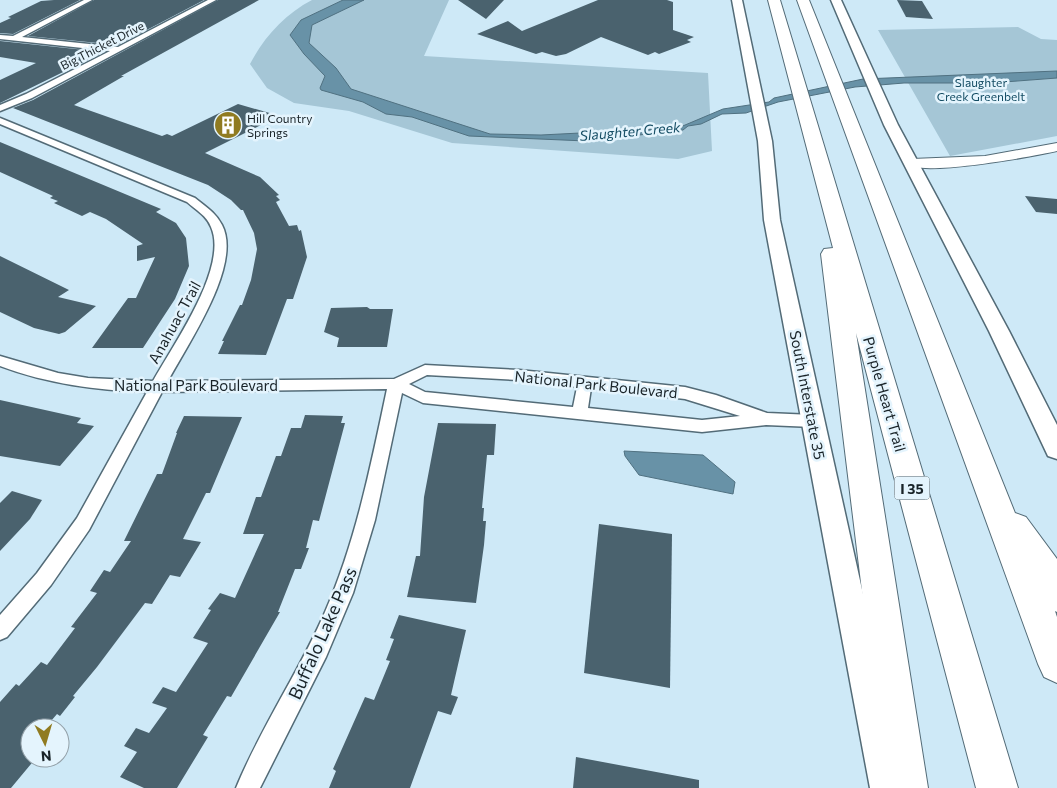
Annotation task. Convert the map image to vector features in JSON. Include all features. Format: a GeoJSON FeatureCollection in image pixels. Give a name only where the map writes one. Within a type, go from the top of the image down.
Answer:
{"type":"FeatureCollection","features":[{"type":"Feature","properties":{"kind":"highway","name":"Purple Heart Trail"},"geometry":{"type":"LineString","coordinates":[[774,0],[997,788]]}},
{"type":"Feature","properties":{"kind":"highway"},"geometry":{"type":"LineString","coordinates":[[804,0],[854,130],[867,171],[1057,664]]}},
{"type":"Feature","properties":{"kind":"highway"},"geometry":{"type":"LineString","coordinates":[[827,188],[834,272],[907,788]]}},
{"type":"Feature","properties":{"kind":"highway"},"geometry":{"type":"LineString","coordinates":[[995,503],[1041,562],[1057,596]]}},
{"type":"Feature","properties":{"kind":"main road","name":"South Interstate 35"},"geometry":{"type":"LineString","coordinates":[[737,0],[765,141],[772,220],[888,788]]}},
{"type":"Feature","properties":{"kind":"main road"},"geometry":{"type":"LineString","coordinates":[[836,0],[862,64],[891,126],[912,163],[1057,449]]}},
{"type":"Feature","properties":{"kind":"street"},"geometry":{"type":"LineString","coordinates":[[15,38],[90,0]]}},
{"type":"Feature","properties":{"kind":"street","name":"Big Thicket Drive"},"geometry":{"type":"LineString","coordinates":[[0,108],[29,96],[212,0]]}},
{"type":"Feature","properties":{"kind":"street"},"geometry":{"type":"LineString","coordinates":[[0,37],[118,49]]}},
{"type":"Feature","properties":{"kind":"street","name":"Anahuac Trail"},"geometry":{"type":"LineString","coordinates":[[0,121],[191,200],[212,218],[221,246],[221,264],[214,283],[83,524],[44,578],[0,630]]}},
{"type":"Feature","properties":{"kind":"street"},"geometry":{"type":"LineString","coordinates":[[912,163],[957,164],[996,160],[1057,147]]}},
{"type":"Feature","properties":{"kind":"street","name":"National Park Boulevard"},"geometry":{"type":"LineString","coordinates":[[0,362],[34,374],[72,382],[157,387],[396,384],[425,370],[519,374],[684,393],[711,399],[766,419]]}},
{"type":"Feature","properties":{"kind":"street"},"geometry":{"type":"LineString","coordinates":[[580,412],[585,381]]}},
{"type":"Feature","properties":{"kind":"street","name":"National Park Boulevard"},"geometry":{"type":"LineString","coordinates":[[396,384],[423,397],[702,426],[766,419],[813,422]]}},
{"type":"Feature","properties":{"kind":"street","name":"Buffalo Lake Pass"},"geometry":{"type":"LineString","coordinates":[[248,788],[326,632],[353,566],[371,502],[396,384]]}},
{"type":"Feature","properties":{"kind":"green space"},"geometry":{"type":"Polygon","coordinates":[[[312,0],[449,0],[424,56],[708,73],[712,151],[678,159],[452,143],[349,111],[294,103],[267,88],[250,64],[276,27],[293,12],[312,0]]]}},
{"type":"Feature","properties":{"kind":"green space","name":"Slaughter Creek Greenbelt"},"geometry":{"type":"Polygon","coordinates":[[[1018,27],[1041,39],[1057,40],[1057,136],[950,156],[878,30],[1018,27]]]}},
{"type":"Feature","properties":{"kind":"water","name":"Slaughter Creek"},"geometry":{"type":"Polygon","coordinates":[[[343,0],[364,0],[312,25],[309,43],[336,68],[351,89],[490,134],[541,135],[678,128],[723,109],[769,102],[774,98],[863,79],[1057,71],[1057,78],[991,83],[904,83],[855,87],[778,102],[746,113],[722,114],[701,124],[688,126],[683,130],[586,141],[469,136],[412,117],[386,114],[363,102],[321,90],[320,88],[325,76],[304,54],[290,35],[301,20],[343,0]]]}},
{"type":"Feature","properties":{"kind":"water"},"geometry":{"type":"Polygon","coordinates":[[[624,451],[703,455],[735,482],[733,494],[639,475],[625,456],[624,451]]]}},
{"type":"Feature","properties":{"kind":"building"},"geometry":{"type":"Polygon","coordinates":[[[80,0],[13,34],[0,33],[0,23],[11,18],[8,17],[41,1],[80,0]]]}},
{"type":"Feature","properties":{"kind":"building"},"geometry":{"type":"Polygon","coordinates":[[[94,0],[204,0],[118,45],[28,36],[94,0]]]}},
{"type":"Feature","properties":{"kind":"building"},"geometry":{"type":"Polygon","coordinates":[[[218,0],[259,0],[121,76],[124,76],[74,105],[162,136],[167,134],[172,136],[238,104],[273,114],[261,120],[267,122],[205,153],[260,177],[279,195],[276,196],[280,200],[276,202],[289,226],[297,225],[299,231],[301,230],[307,257],[293,299],[287,299],[266,355],[218,354],[224,341],[222,341],[240,305],[242,305],[251,280],[257,249],[254,233],[243,210],[208,185],[13,108],[33,100],[218,0]]]}},
{"type":"Feature","properties":{"kind":"building"},"geometry":{"type":"Polygon","coordinates":[[[458,0],[504,0],[486,19],[458,0]]]}},
{"type":"Feature","properties":{"kind":"building"},"geometry":{"type":"Polygon","coordinates":[[[598,0],[667,0],[673,2],[673,30],[694,37],[687,40],[691,42],[659,54],[655,52],[648,55],[601,37],[566,54],[556,56],[542,52],[536,54],[477,34],[508,21],[522,31],[598,0]]]}},
{"type":"Feature","properties":{"kind":"building"},"geometry":{"type":"Polygon","coordinates":[[[897,0],[922,1],[933,19],[906,17],[897,0]]]}},
{"type":"Feature","properties":{"kind":"building"},"geometry":{"type":"Polygon","coordinates":[[[0,41],[104,52],[0,103],[0,80],[36,63],[0,57],[0,41]]]}},
{"type":"Feature","properties":{"kind":"building"},"geometry":{"type":"Polygon","coordinates":[[[0,142],[161,209],[156,212],[176,223],[186,238],[189,266],[175,299],[143,348],[92,348],[128,298],[136,298],[155,257],[137,261],[137,246],[143,244],[106,219],[90,212],[82,216],[54,203],[58,201],[50,198],[53,196],[0,172],[0,142]]]}},
{"type":"Feature","properties":{"kind":"building"},"geometry":{"type":"Polygon","coordinates":[[[1025,196],[1057,199],[1057,214],[1036,212],[1025,196]]]}},
{"type":"Feature","properties":{"kind":"building"},"geometry":{"type":"Polygon","coordinates":[[[0,256],[69,290],[58,297],[96,306],[65,332],[59,334],[34,328],[0,312],[0,256]]]}},
{"type":"Feature","properties":{"kind":"building"},"geometry":{"type":"Polygon","coordinates":[[[367,307],[370,309],[393,309],[387,347],[337,347],[339,338],[324,332],[331,308],[367,307]]]}},
{"type":"Feature","properties":{"kind":"building"},"geometry":{"type":"Polygon","coordinates":[[[0,400],[81,418],[77,423],[94,426],[60,466],[0,456],[0,400]]]}},
{"type":"Feature","properties":{"kind":"building"},"geometry":{"type":"Polygon","coordinates":[[[305,415],[343,416],[341,423],[345,423],[319,521],[313,520],[306,548],[309,548],[301,569],[295,569],[278,612],[280,612],[231,697],[227,696],[203,735],[208,737],[177,788],[144,788],[120,777],[137,752],[124,746],[136,728],[149,733],[167,708],[152,703],[163,687],[176,692],[208,643],[193,638],[211,610],[208,609],[220,593],[235,598],[264,534],[243,534],[256,497],[261,497],[276,456],[281,456],[291,428],[301,428],[305,415]]]}},
{"type":"Feature","properties":{"kind":"building"},"geometry":{"type":"Polygon","coordinates":[[[184,416],[242,417],[210,493],[206,493],[183,539],[201,542],[180,577],[170,575],[152,604],[145,603],[73,696],[75,697],[60,716],[57,714],[54,718],[20,718],[20,768],[28,768],[11,788],[0,788],[0,702],[16,684],[19,686],[41,662],[47,665],[75,628],[71,627],[97,593],[90,591],[104,570],[110,572],[131,541],[124,541],[157,474],[162,474],[184,416]]]}},
{"type":"Feature","properties":{"kind":"building"},"geometry":{"type":"Polygon","coordinates":[[[438,423],[496,424],[494,455],[487,455],[482,508],[484,508],[483,521],[486,521],[476,603],[407,597],[416,556],[420,556],[424,497],[438,423]]]}},
{"type":"Feature","properties":{"kind":"building"},"geometry":{"type":"Polygon","coordinates":[[[12,491],[42,500],[30,519],[0,551],[0,503],[12,491]]]}},
{"type":"Feature","properties":{"kind":"building"},"geometry":{"type":"Polygon","coordinates":[[[599,524],[672,534],[670,688],[584,673],[599,524]]]}},
{"type":"Feature","properties":{"kind":"building"},"geometry":{"type":"Polygon","coordinates":[[[399,615],[466,630],[451,695],[458,697],[451,715],[438,711],[410,788],[329,788],[336,771],[333,769],[365,697],[374,700],[390,661],[386,660],[394,639],[390,638],[399,615]]]}},
{"type":"Feature","properties":{"kind":"building"},"geometry":{"type":"Polygon","coordinates":[[[576,757],[699,780],[699,788],[573,788],[576,757]]]}},
{"type":"Feature","properties":{"kind":"place","name":"Hill Country Springs"},"geometry":{"type":"Point","coordinates":[228,125]}}]}
